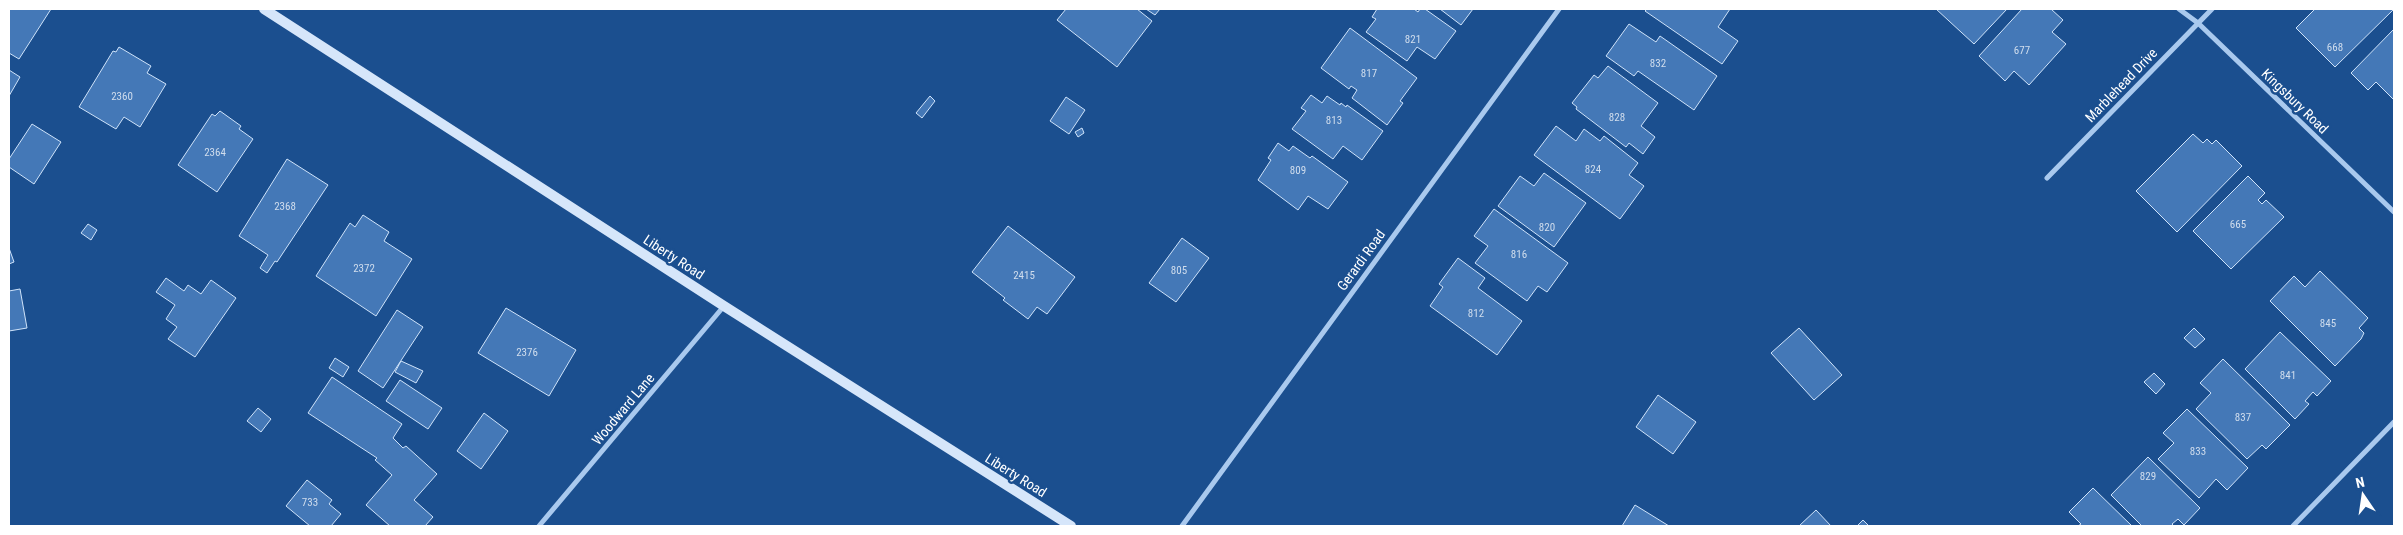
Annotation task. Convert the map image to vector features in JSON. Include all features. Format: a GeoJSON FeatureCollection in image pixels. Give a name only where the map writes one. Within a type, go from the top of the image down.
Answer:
{"type":"FeatureCollection","features":[{"type":"Feature","properties":{"kind":"main road","name":"Liberty Road"},"geometry":{"type":"LineString","coordinates":[[264,9],[724,306],[1071,526]]}},
{"type":"Feature","properties":{"kind":"street","name":"Gerardi Road"},"geometry":{"type":"LineString","coordinates":[[1182,526],[1559,9]]}},
{"type":"Feature","properties":{"kind":"street","name":"Kingsbury Road"},"geometry":{"type":"LineString","coordinates":[[2179,9],[2198,23],[2394,212]]}},
{"type":"Feature","properties":{"kind":"street","name":"Marblehead Drive"},"geometry":{"type":"LineString","coordinates":[[2047,178],[2212,9]]}},
{"type":"Feature","properties":{"kind":"street","name":"Woodward Lane"},"geometry":{"type":"LineString","coordinates":[[539,526],[724,306]]}},
{"type":"Feature","properties":{"kind":"street"},"geometry":{"type":"LineString","coordinates":[[2292,526],[2394,422]]}},
{"type":"Feature","properties":{"kind":"building"},"geometry":{"type":"Polygon","coordinates":[[[9,9],[51,9],[19,59],[9,53],[9,9]]]}},
{"type":"Feature","properties":{"kind":"building"},"geometry":{"type":"Polygon","coordinates":[[[1066,9],[1137,9],[1152,21],[1117,67],[1057,20],[1066,9]]]}},
{"type":"Feature","properties":{"kind":"building"},"geometry":{"type":"Polygon","coordinates":[[[1146,9],[1160,9],[1155,15],[1146,9]]]}},
{"type":"Feature","properties":{"kind":"building"},"geometry":{"type":"Polygon","coordinates":[[[1377,9],[1414,9],[1418,12],[1420,9],[1425,9],[1456,31],[1435,59],[1417,47],[1407,61],[1366,32],[1376,19],[1372,17],[1377,9]]]}},
{"type":"Feature","properties":{"kind":"building"},"geometry":{"type":"Polygon","coordinates":[[[1440,9],[1473,9],[1461,25],[1440,9]]]}},
{"type":"Feature","properties":{"kind":"building"},"geometry":{"type":"Polygon","coordinates":[[[1647,9],[1730,9],[1718,27],[1738,41],[1722,64],[1645,11],[1647,9]]]}},
{"type":"Feature","properties":{"kind":"building"},"geometry":{"type":"Polygon","coordinates":[[[1936,9],[2007,9],[1974,44],[1936,9]]]}},
{"type":"Feature","properties":{"kind":"building"},"geometry":{"type":"Polygon","coordinates":[[[2022,9],[2051,9],[2063,20],[2052,32],[2066,44],[2029,85],[2014,71],[2005,81],[1979,56],[2022,9]]]}},
{"type":"Feature","properties":{"kind":"building"},"geometry":{"type":"Polygon","coordinates":[[[2315,9],[2394,9],[2335,67],[2296,28],[2315,9]]]}},
{"type":"Feature","properties":{"kind":"building"},"geometry":{"type":"Polygon","coordinates":[[[1629,24],[1656,42],[1660,36],[1717,76],[1694,110],[1638,71],[1634,76],[1606,56],[1629,24]]]}},
{"type":"Feature","properties":{"kind":"building"},"geometry":{"type":"Polygon","coordinates":[[[1350,28],[1417,78],[1400,101],[1403,103],[1387,125],[1352,98],[1357,90],[1351,86],[1349,89],[1321,68],[1350,28]]]}},
{"type":"Feature","properties":{"kind":"building"},"geometry":{"type":"Polygon","coordinates":[[[2394,29],[2394,100],[2376,82],[2368,90],[2351,73],[2394,29]]]}},
{"type":"Feature","properties":{"kind":"building"},"geometry":{"type":"Polygon","coordinates":[[[119,47],[151,66],[147,73],[166,84],[140,127],[124,117],[116,129],[79,107],[113,51],[116,52],[119,47]]]}},
{"type":"Feature","properties":{"kind":"building"},"geometry":{"type":"Polygon","coordinates":[[[1608,66],[1658,103],[1641,126],[1655,137],[1643,154],[1629,143],[1626,147],[1576,109],[1577,107],[1572,103],[1594,75],[1598,78],[1608,66]]]}},
{"type":"Feature","properties":{"kind":"building"},"geometry":{"type":"Polygon","coordinates":[[[9,70],[20,77],[9,96],[9,70]]]}},
{"type":"Feature","properties":{"kind":"building"},"geometry":{"type":"Polygon","coordinates":[[[1311,95],[1322,103],[1327,96],[1340,105],[1341,103],[1346,107],[1347,105],[1383,131],[1362,160],[1343,146],[1333,159],[1292,129],[1306,111],[1301,108],[1311,95]]]}},
{"type":"Feature","properties":{"kind":"building"},"geometry":{"type":"Polygon","coordinates":[[[930,96],[935,101],[922,118],[916,113],[930,96]]]}},
{"type":"Feature","properties":{"kind":"building"},"geometry":{"type":"Polygon","coordinates":[[[1066,97],[1085,110],[1069,134],[1050,121],[1066,97]]]}},
{"type":"Feature","properties":{"kind":"building"},"geometry":{"type":"Polygon","coordinates":[[[220,111],[241,126],[239,129],[253,139],[217,192],[178,165],[212,114],[215,116],[220,111]]]}},
{"type":"Feature","properties":{"kind":"building"},"geometry":{"type":"Polygon","coordinates":[[[32,124],[61,142],[34,184],[9,167],[9,159],[32,124]]]}},
{"type":"Feature","properties":{"kind":"building"},"geometry":{"type":"Polygon","coordinates":[[[1556,126],[1576,141],[1584,129],[1600,141],[1604,136],[1638,163],[1629,175],[1644,186],[1620,219],[1534,155],[1556,126]]]}},
{"type":"Feature","properties":{"kind":"building"},"geometry":{"type":"Polygon","coordinates":[[[1082,128],[1084,133],[1078,137],[1075,132],[1082,128]]]}},
{"type":"Feature","properties":{"kind":"building"},"geometry":{"type":"Polygon","coordinates":[[[2193,134],[2203,143],[2207,139],[2212,144],[2216,140],[2242,166],[2177,232],[2136,191],[2193,134]]]}},
{"type":"Feature","properties":{"kind":"building"},"geometry":{"type":"Polygon","coordinates":[[[1278,143],[1289,151],[1293,146],[1310,158],[1312,156],[1348,182],[1328,209],[1308,196],[1298,210],[1258,180],[1271,160],[1268,158],[1278,143]]]}},
{"type":"Feature","properties":{"kind":"building"},"geometry":{"type":"Polygon","coordinates":[[[287,159],[328,185],[277,262],[275,261],[267,273],[260,268],[268,255],[239,236],[287,159]]]}},
{"type":"Feature","properties":{"kind":"building"},"geometry":{"type":"Polygon","coordinates":[[[1544,173],[1586,203],[1554,247],[1498,206],[1520,176],[1534,186],[1544,173]]]}},
{"type":"Feature","properties":{"kind":"building"},"geometry":{"type":"Polygon","coordinates":[[[2248,176],[2265,193],[2258,200],[2262,204],[2266,200],[2284,217],[2231,269],[2193,231],[2248,176]]]}},
{"type":"Feature","properties":{"kind":"building"},"geometry":{"type":"Polygon","coordinates":[[[1494,209],[1568,263],[1547,292],[1538,286],[1527,301],[1475,263],[1488,246],[1474,236],[1494,209]]]}},
{"type":"Feature","properties":{"kind":"building"},"geometry":{"type":"Polygon","coordinates":[[[363,215],[389,232],[384,241],[412,259],[376,316],[316,276],[350,223],[355,227],[363,215]]]}},
{"type":"Feature","properties":{"kind":"building"},"geometry":{"type":"Polygon","coordinates":[[[88,224],[97,230],[91,240],[81,233],[88,224]]]}},
{"type":"Feature","properties":{"kind":"building"},"geometry":{"type":"Polygon","coordinates":[[[1008,226],[1075,277],[1047,314],[1037,307],[1028,319],[1003,300],[1005,298],[972,272],[1008,226]]]}},
{"type":"Feature","properties":{"kind":"building"},"geometry":{"type":"Polygon","coordinates":[[[1182,238],[1209,258],[1176,302],[1149,283],[1182,238]]]}},
{"type":"Feature","properties":{"kind":"building"},"geometry":{"type":"Polygon","coordinates":[[[9,248],[14,262],[9,264],[9,248]]]}},
{"type":"Feature","properties":{"kind":"building"},"geometry":{"type":"Polygon","coordinates":[[[1458,258],[1485,278],[1478,288],[1522,321],[1497,355],[1430,306],[1443,287],[1439,284],[1458,258]]]}},
{"type":"Feature","properties":{"kind":"building"},"geometry":{"type":"Polygon","coordinates":[[[2320,271],[2368,318],[2359,328],[2364,333],[2361,339],[2335,366],[2270,301],[2294,276],[2305,287],[2320,271]]]}},
{"type":"Feature","properties":{"kind":"building"},"geometry":{"type":"Polygon","coordinates":[[[166,278],[184,291],[188,285],[201,294],[211,280],[236,298],[195,357],[168,339],[177,327],[166,319],[175,305],[156,292],[166,278]]]}},
{"type":"Feature","properties":{"kind":"building"},"geometry":{"type":"Polygon","coordinates":[[[20,289],[27,328],[9,331],[9,291],[20,289]]]}},
{"type":"Feature","properties":{"kind":"building"},"geometry":{"type":"Polygon","coordinates":[[[506,308],[576,350],[549,396],[478,353],[506,308]]]}},
{"type":"Feature","properties":{"kind":"building"},"geometry":{"type":"Polygon","coordinates":[[[397,310],[423,327],[383,388],[358,371],[397,310]]]}},
{"type":"Feature","properties":{"kind":"building"},"geometry":{"type":"Polygon","coordinates":[[[1799,328],[1842,375],[1814,400],[1771,353],[1799,328]]]}},
{"type":"Feature","properties":{"kind":"building"},"geometry":{"type":"Polygon","coordinates":[[[2194,328],[2205,339],[2195,348],[2184,338],[2194,328]]]}},
{"type":"Feature","properties":{"kind":"building"},"geometry":{"type":"Polygon","coordinates":[[[2280,332],[2331,381],[2317,396],[2313,392],[2305,401],[2309,404],[2295,419],[2245,369],[2280,332]]]}},
{"type":"Feature","properties":{"kind":"building"},"geometry":{"type":"Polygon","coordinates":[[[335,358],[349,367],[343,377],[329,368],[335,358]]]}},
{"type":"Feature","properties":{"kind":"building"},"geometry":{"type":"Polygon","coordinates":[[[2223,359],[2290,425],[2266,449],[2262,445],[2247,459],[2196,409],[2211,393],[2200,383],[2223,359]]]}},
{"type":"Feature","properties":{"kind":"building"},"geometry":{"type":"Polygon","coordinates":[[[401,361],[423,371],[416,383],[395,372],[401,361]]]}},
{"type":"Feature","properties":{"kind":"building"},"geometry":{"type":"Polygon","coordinates":[[[2154,373],[2165,384],[2156,394],[2144,382],[2154,373]]]}},
{"type":"Feature","properties":{"kind":"building"},"geometry":{"type":"Polygon","coordinates":[[[332,377],[402,424],[393,438],[403,448],[406,446],[437,474],[414,500],[433,517],[425,526],[390,526],[366,505],[392,475],[375,460],[377,458],[308,413],[332,377]]]}},
{"type":"Feature","properties":{"kind":"building"},"geometry":{"type":"Polygon","coordinates":[[[400,380],[442,408],[428,429],[386,401],[400,380]]]}},
{"type":"Feature","properties":{"kind":"building"},"geometry":{"type":"Polygon","coordinates":[[[1658,395],[1696,422],[1673,454],[1636,427],[1658,395]]]}},
{"type":"Feature","properties":{"kind":"building"},"geometry":{"type":"Polygon","coordinates":[[[258,408],[271,419],[261,432],[247,421],[258,408]]]}},
{"type":"Feature","properties":{"kind":"building"},"geometry":{"type":"Polygon","coordinates":[[[2187,409],[2248,468],[2227,490],[2216,479],[2199,498],[2158,459],[2174,443],[2163,433],[2187,409]]]}},
{"type":"Feature","properties":{"kind":"building"},"geometry":{"type":"Polygon","coordinates":[[[484,413],[508,431],[481,469],[457,451],[484,413]]]}},
{"type":"Feature","properties":{"kind":"building"},"geometry":{"type":"Polygon","coordinates":[[[2148,457],[2200,508],[2184,525],[2178,519],[2172,524],[2174,526],[2142,526],[2111,495],[2148,457]]]}},
{"type":"Feature","properties":{"kind":"building"},"geometry":{"type":"Polygon","coordinates":[[[307,480],[332,500],[329,504],[341,514],[331,526],[310,526],[286,506],[307,480]]]}},
{"type":"Feature","properties":{"kind":"building"},"geometry":{"type":"Polygon","coordinates":[[[2093,488],[2132,526],[2078,526],[2081,524],[2069,512],[2093,488]]]}},
{"type":"Feature","properties":{"kind":"building"},"geometry":{"type":"Polygon","coordinates":[[[1635,505],[1669,526],[1622,526],[1635,505]]]}},
{"type":"Feature","properties":{"kind":"building"},"geometry":{"type":"Polygon","coordinates":[[[1816,510],[1831,526],[1799,526],[1816,510]]]}},
{"type":"Feature","properties":{"kind":"building"},"geometry":{"type":"Polygon","coordinates":[[[1863,520],[1869,526],[1857,526],[1863,520]]]}}]}
